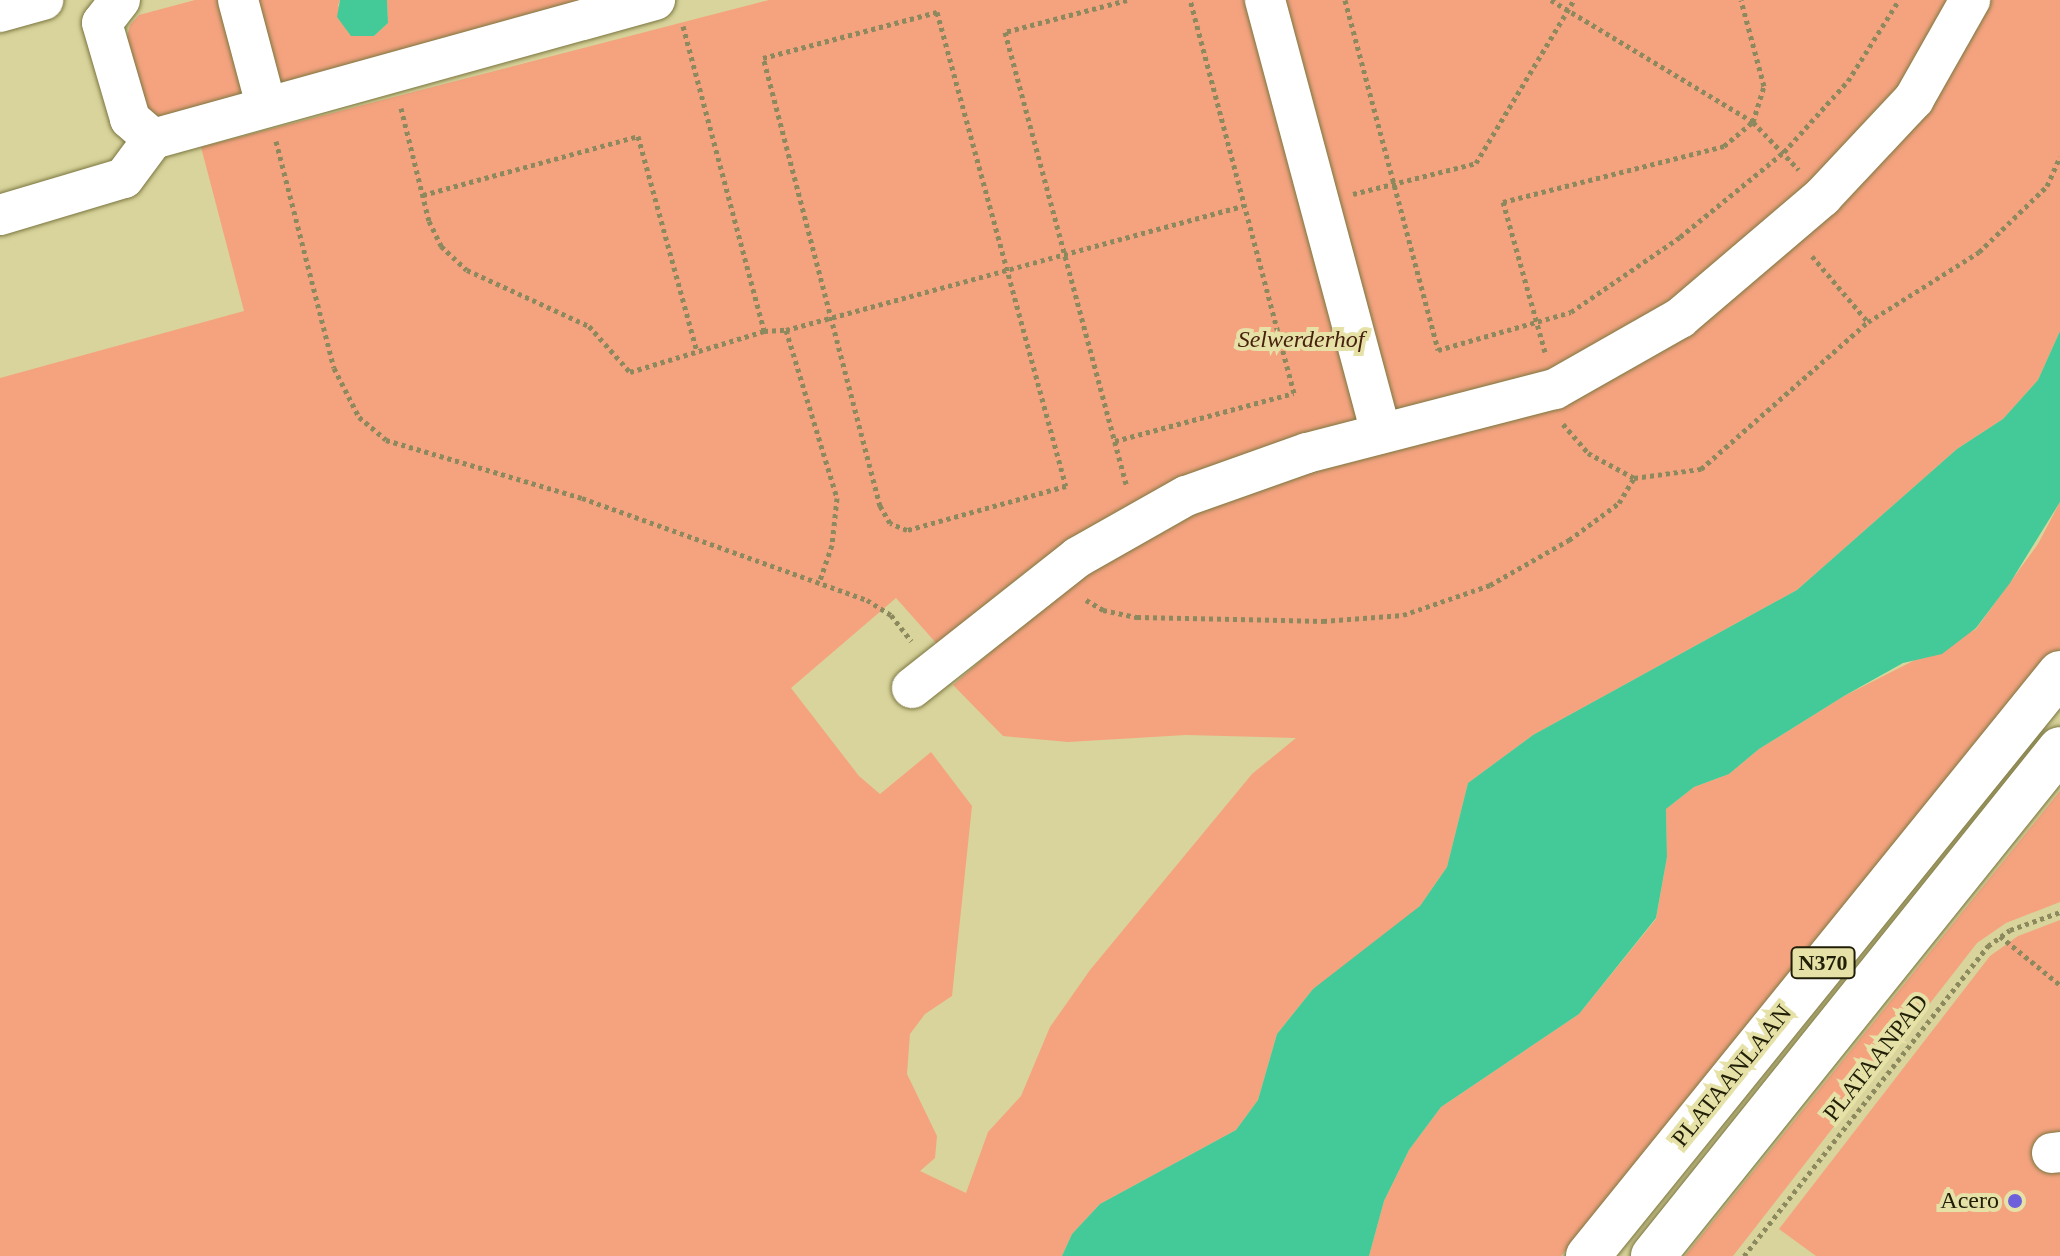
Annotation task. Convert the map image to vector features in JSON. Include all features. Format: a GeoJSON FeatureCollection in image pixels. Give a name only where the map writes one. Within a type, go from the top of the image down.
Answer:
{"type":"FeatureCollection","features":[{"type":"Feature","properties":{"kind":"highway","name":"PLATAANLAAN"},"geometry":{"type":"LineString","coordinates":[[1588,1256],[2060,673]]}},
{"type":"Feature","properties":{"kind":"highway","name":"N370"},"geometry":{"type":"LineString","coordinates":[[1653,1256],[2060,749]]}},
{"type":"Feature","properties":{"kind":"lane"},"geometry":{"type":"LineString","coordinates":[[0,12],[43,0]]}},
{"type":"Feature","properties":{"kind":"lane"},"geometry":{"type":"LineString","coordinates":[[120,0],[102,23],[130,119],[153,139]]}},
{"type":"Feature","properties":{"kind":"lane"},"geometry":{"type":"LineString","coordinates":[[238,0],[266,105]]}},
{"type":"Feature","properties":{"kind":"lane"},"geometry":{"type":"LineString","coordinates":[[1265,0],[1381,433]]}},
{"type":"Feature","properties":{"kind":"lane"},"geometry":{"type":"LineString","coordinates":[[923,679],[1058,571],[1137,521],[1186,496],[1381,433],[1555,389],[1680,318],[1822,197],[1914,99],[1970,0]]}},
{"type":"Feature","properties":{"kind":"lane"},"geometry":{"type":"LineString","coordinates":[[0,215],[124,178],[153,139],[392,71],[668,8]]}},
{"type":"Feature","properties":{"kind":"path"},"geometry":{"type":"LineString","coordinates":[[1127,0],[1005,32],[1137,521]]}},
{"type":"Feature","properties":{"kind":"path"},"geometry":{"type":"LineString","coordinates":[[1115,441],[1294,393],[1242,206],[1190,0]]}},
{"type":"Feature","properties":{"kind":"path"},"geometry":{"type":"LineString","coordinates":[[1345,0],[1438,350],[1571,312],[1680,237],[1784,152],[1848,81],[1899,0]]}},
{"type":"Feature","properties":{"kind":"path"},"geometry":{"type":"LineString","coordinates":[[1551,0],[1753,122],[1784,152],[1822,197]]}},
{"type":"Feature","properties":{"kind":"path"},"geometry":{"type":"LineString","coordinates":[[1321,201],[1476,163],[1574,0]]}},
{"type":"Feature","properties":{"kind":"path"},"geometry":{"type":"LineString","coordinates":[[668,8],[764,331]]}},
{"type":"Feature","properties":{"kind":"path"},"geometry":{"type":"LineString","coordinates":[[937,12],[1066,486],[907,530],[890,523],[880,506],[830,318],[763,58],[937,12]]}},
{"type":"Feature","properties":{"kind":"path"},"geometry":{"type":"LineString","coordinates":[[392,71],[423,195],[441,246],[467,270],[589,326],[630,372],[764,331],[786,330],[1242,206]]}},
{"type":"Feature","properties":{"kind":"path"},"geometry":{"type":"LineString","coordinates":[[266,105],[334,368],[359,417],[386,440],[426,455],[519,477],[819,583],[891,615],[923,679]]}},
{"type":"Feature","properties":{"kind":"path"},"geometry":{"type":"LineString","coordinates":[[423,195],[638,136],[697,351]]}},
{"type":"Feature","properties":{"kind":"path"},"geometry":{"type":"LineString","coordinates":[[1787,227],[1868,322]]}},
{"type":"Feature","properties":{"kind":"path"},"geometry":{"type":"LineString","coordinates":[[786,330],[837,498],[832,545],[819,583]]}},
{"type":"Feature","properties":{"kind":"path"},"geometry":{"type":"LineString","coordinates":[[1058,571],[1075,593],[1103,610],[1137,617],[1323,621],[1403,615],[1490,585],[1569,540],[1619,503],[1634,478]]}},
{"type":"Feature","properties":{"kind":"path","name":"PLATAANPAD"},"geometry":{"type":"LineString","coordinates":[[1744,1256],[2000,936],[2060,912]]}},
{"type":"Feature","properties":{"kind":"path"},"geometry":{"type":"LineString","coordinates":[[2000,936],[2060,985]]}},
{"type":"Feature","properties":{"kind":"green space"},"geometry":{"type":"Polygon","coordinates":[[[195,0],[224,0],[250,95],[161,118],[144,107],[126,41],[130,25],[139,15],[195,0]]]}},
{"type":"Feature","properties":{"kind":"green space"},"geometry":{"type":"Polygon","coordinates":[[[250,0],[340,0],[338,6],[374,36],[388,23],[387,0],[598,0],[274,89],[250,0]]]}},
{"type":"Feature","properties":{"kind":"green space","name":"Selwerderhof"},"geometry":{"type":"Polygon","coordinates":[[[769,0],[2060,0],[2060,331],[2038,380],[2003,419],[1957,449],[1797,590],[1533,735],[1468,783],[1447,867],[1420,906],[1385,938],[1313,989],[1277,1034],[1258,1100],[1236,1130],[1100,1204],[1072,1234],[1062,1256],[0,1256],[0,378],[244,311],[201,147],[769,0]],[[1040,561],[937,644],[896,598],[791,688],[859,776],[880,794],[931,752],[972,806],[952,996],[925,1014],[910,1034],[907,1074],[937,1136],[935,1158],[920,1171],[966,1193],[988,1132],[1021,1096],[1050,1027],[1090,970],[1252,774],[1296,738],[1186,735],[1068,742],[1003,736],[953,685],[1058,593],[1040,561]]]}},
{"type":"Feature","properties":{"kind":"green space"},"geometry":{"type":"Polygon","coordinates":[[[2060,502],[2060,649],[1917,815],[1561,1256],[1369,1256],[1384,1201],[1409,1150],[1441,1107],[1579,1014],[1656,919],[1667,857],[1666,809],[1694,787],[1729,774],[1759,749],[1844,696],[1976,629],[2038,544],[2060,502]]]}},
{"type":"Feature","properties":{"kind":"green space"},"geometry":{"type":"Polygon","coordinates":[[[2060,791],[2060,902],[2006,923],[1977,943],[1733,1256],[1685,1256],[2060,791]]]}},
{"type":"Feature","properties":{"kind":"green space"},"geometry":{"type":"Polygon","coordinates":[[[2060,920],[2060,1256],[1816,1256],[1779,1229],[1990,956],[2018,936],[2060,920]]]}},
{"type":"Feature","properties":{"kind":"shaded area"},"geometry":{"type":"Polygon","coordinates":[[[340,0],[387,0],[388,23],[374,36],[351,36],[337,17],[340,0]]]}},
{"type":"Feature","properties":{"kind":"shaded area"},"geometry":{"type":"Polygon","coordinates":[[[2060,331],[2060,502],[2010,583],[1976,628],[1942,654],[1903,663],[1844,696],[1759,749],[1729,774],[1694,787],[1666,809],[1667,857],[1656,918],[1579,1014],[1441,1107],[1409,1150],[1384,1201],[1369,1256],[1062,1256],[1072,1234],[1100,1204],[1236,1130],[1258,1100],[1277,1034],[1313,989],[1420,906],[1447,867],[1468,783],[1533,735],[1797,590],[1957,449],[2003,419],[2038,380],[2060,331]]]}},
{"type":"Feature","properties":{"kind":"place","name":"Acero"},"geometry":{"type":"Point","coordinates":[2015,1201]}}]}
